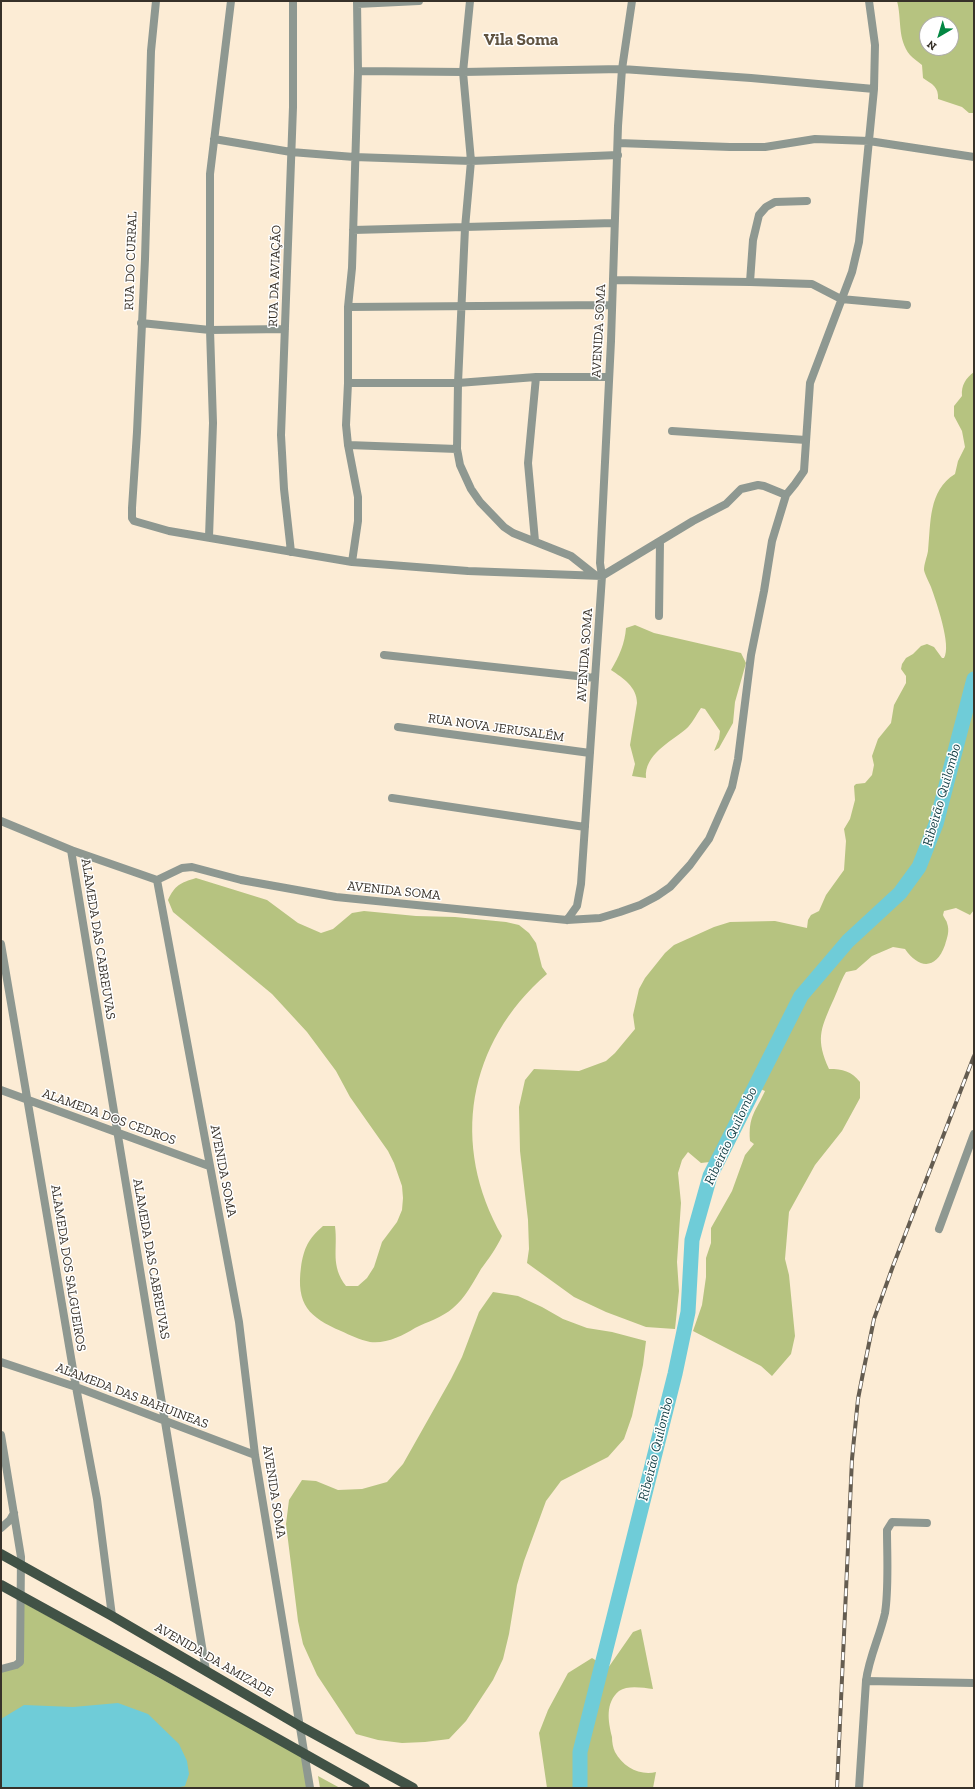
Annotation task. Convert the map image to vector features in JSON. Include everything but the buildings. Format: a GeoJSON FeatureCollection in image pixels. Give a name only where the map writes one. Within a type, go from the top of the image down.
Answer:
{"type":"FeatureCollection","features":[{"type":"Feature","properties":{"kind":"main road","name":"AVENIDA DA AMIZADE"},"geometry":{"type":"LineString","coordinates":[[3,1554],[21,1566],[112,1616],[300,1726],[413,1788]]}},
{"type":"Feature","properties":{"kind":"main road"},"geometry":{"type":"LineString","coordinates":[[1,1585],[365,1788]]}},
{"type":"Feature","properties":{"kind":"street","name":"RUA DO CURRAL"},"geometry":{"type":"LineString","coordinates":[[156,1],[151,51],[138,432],[132,518],[134,521],[169,530],[209,537]]}},
{"type":"Feature","properties":{"kind":"street"},"geometry":{"type":"LineString","coordinates":[[231,1],[210,174],[210,330],[213,423],[209,537],[352,562],[468,571],[598,575],[660,542],[693,521],[726,504],[741,489],[747,487],[764,486],[786,495]]}},
{"type":"Feature","properties":{"kind":"street","name":"RUA DA AVIAÇÃO"},"geometry":{"type":"LineString","coordinates":[[290,552],[281,435],[292,152],[293,1]]}},
{"type":"Feature","properties":{"kind":"street"},"geometry":{"type":"LineString","coordinates":[[352,562],[358,520],[358,497],[348,445],[346,425],[348,383],[348,307],[352,268],[354,157],[358,71],[357,2],[419,1]]}},
{"type":"Feature","properties":{"kind":"street"},"geometry":{"type":"LineString","coordinates":[[470,1],[463,72],[471,161],[465,228],[458,383],[457,448],[460,465],[464,476],[480,502],[504,527],[513,533],[571,556],[598,575]]}},
{"type":"Feature","properties":{"kind":"street","name":"AVENIDA SOMA"},"geometry":{"type":"LineString","coordinates":[[310,1788],[303,1753],[300,1726],[255,1455],[238,1322],[157,880],[182,868],[192,868],[241,880],[336,898],[567,920],[577,906],[581,884],[596,678],[598,575],[600,563],[609,377],[614,223],[622,69],[632,1]]}},
{"type":"Feature","properties":{"kind":"street"},"geometry":{"type":"LineString","coordinates":[[567,920],[600,918],[640,905],[670,887],[690,865],[709,839],[729,794],[736,766],[751,654],[764,591],[772,541],[786,495],[804,471],[810,383],[852,272],[860,242],[874,89],[875,45],[869,1]]}},
{"type":"Feature","properties":{"kind":"street"},"geometry":{"type":"LineString","coordinates":[[358,71],[463,72],[622,69],[751,78],[874,89]]}},
{"type":"Feature","properties":{"kind":"street"},"geometry":{"type":"LineString","coordinates":[[618,143],[765,147],[815,139],[869,140],[974,157]]}},
{"type":"Feature","properties":{"kind":"street"},"geometry":{"type":"LineString","coordinates":[[214,140],[292,152],[354,157],[471,161],[618,155]]}},
{"type":"Feature","properties":{"kind":"street"},"geometry":{"type":"LineString","coordinates":[[750,282],[754,240],[759,215],[766,207],[775,202],[807,201]]}},
{"type":"Feature","properties":{"kind":"street"},"geometry":{"type":"LineString","coordinates":[[353,230],[614,223]]}},
{"type":"Feature","properties":{"kind":"street"},"geometry":{"type":"LineString","coordinates":[[613,280],[812,284],[841,299],[907,305]]}},
{"type":"Feature","properties":{"kind":"street"},"geometry":{"type":"LineString","coordinates":[[348,307],[612,305]]}},
{"type":"Feature","properties":{"kind":"street"},"geometry":{"type":"LineString","coordinates":[[141,323],[210,330],[285,328]]}},
{"type":"Feature","properties":{"kind":"street"},"geometry":{"type":"LineString","coordinates":[[348,383],[458,383],[536,377],[609,377]]}},
{"type":"Feature","properties":{"kind":"street"},"geometry":{"type":"LineString","coordinates":[[535,541],[528,463],[536,377]]}},
{"type":"Feature","properties":{"kind":"street"},"geometry":{"type":"LineString","coordinates":[[672,431],[806,440]]}},
{"type":"Feature","properties":{"kind":"street"},"geometry":{"type":"LineString","coordinates":[[348,445],[457,448]]}},
{"type":"Feature","properties":{"kind":"street"},"geometry":{"type":"LineString","coordinates":[[659,616],[660,542]]}},
{"type":"Feature","properties":{"kind":"street"},"geometry":{"type":"LineString","coordinates":[[384,655],[596,678]]}},
{"type":"Feature","properties":{"kind":"street","name":"RUA NOVA JERUSALÉM"},"geometry":{"type":"LineString","coordinates":[[398,727],[590,753]]}},
{"type":"Feature","properties":{"kind":"street"},"geometry":{"type":"LineString","coordinates":[[392,798],[585,827]]}},
{"type":"Feature","properties":{"kind":"street"},"geometry":{"type":"LineString","coordinates":[[1,821],[72,850],[157,880]]}},
{"type":"Feature","properties":{"kind":"street","name":"ALAMEDA DAS CABREUVAS"},"geometry":{"type":"LineString","coordinates":[[72,850],[206,1671]]}},
{"type":"Feature","properties":{"kind":"street","name":"ALAMEDA DOS SALGUEIROS"},"geometry":{"type":"LineString","coordinates":[[1,944],[26,1098],[38,1155],[76,1387],[97,1499],[112,1616]]}},
{"type":"Feature","properties":{"kind":"street","name":"ALAMEDA DOS CEDROS"},"geometry":{"type":"LineString","coordinates":[[1,1090],[210,1166]]}},
{"type":"Feature","properties":{"kind":"street"},"geometry":{"type":"LineString","coordinates":[[939,1229],[974,1134]]}},
{"type":"Feature","properties":{"kind":"street","name":"ALAMEDA DAS BAHUINEAS"},"geometry":{"type":"LineString","coordinates":[[1,1362],[76,1387],[255,1455]]}},
{"type":"Feature","properties":{"kind":"street"},"geometry":{"type":"LineString","coordinates":[[1,1435],[21,1566],[20,1662],[16,1665],[1,1669]]}},
{"type":"Feature","properties":{"kind":"street"},"geometry":{"type":"LineString","coordinates":[[1,1528],[10,1520],[14,1513]]}},
{"type":"Feature","properties":{"kind":"street"},"geometry":{"type":"LineString","coordinates":[[859,1788],[868,1664],[881,1630],[885,1611],[887,1562],[886,1530],[892,1522],[927,1523]]}},
{"type":"Feature","properties":{"kind":"street"},"geometry":{"type":"LineString","coordinates":[[97,1608],[109,1596]]}},
{"type":"Feature","properties":{"kind":"street"},"geometry":{"type":"LineString","coordinates":[[866,1681],[974,1683]]}},
{"type":"Feature","properties":{"kind":"green space"},"geometry":{"type":"Polygon","coordinates":[[[897,1],[974,1],[974,113],[969,113],[962,107],[938,99],[936,89],[932,84],[923,78],[922,65],[910,55],[901,36],[897,1]]]}},
{"type":"Feature","properties":{"kind":"green space"},"geometry":{"type":"Polygon","coordinates":[[[974,372],[974,910],[970,915],[956,908],[944,911],[943,915],[947,922],[948,929],[947,937],[941,953],[932,963],[921,963],[910,956],[905,949],[893,947],[872,956],[856,970],[846,972],[840,984],[822,1028],[822,1050],[829,1069],[846,1071],[860,1082],[860,1098],[842,1131],[815,1165],[789,1212],[785,1259],[789,1275],[795,1336],[791,1354],[772,1376],[761,1366],[693,1331],[702,1305],[706,1277],[706,1258],[711,1243],[711,1228],[732,1191],[745,1155],[754,1144],[750,1141],[751,1119],[765,1091],[751,1085],[742,1097],[729,1136],[718,1161],[701,1163],[688,1152],[682,1160],[678,1173],[681,1203],[677,1262],[679,1291],[675,1329],[646,1327],[606,1312],[574,1297],[527,1263],[529,1249],[528,1220],[520,1151],[519,1107],[525,1080],[534,1069],[579,1071],[606,1061],[615,1053],[635,1029],[633,1015],[639,989],[645,978],[665,953],[674,945],[714,927],[730,922],[775,921],[807,928],[808,920],[811,915],[819,911],[826,895],[844,870],[846,841],[844,829],[850,819],[855,800],[854,786],[856,784],[865,783],[872,775],[874,765],[872,756],[878,739],[891,723],[894,705],[906,683],[906,676],[901,669],[902,664],[906,658],[913,654],[921,646],[927,644],[934,647],[942,658],[944,658],[946,652],[945,634],[924,568],[928,551],[932,508],[935,498],[946,481],[955,474],[958,461],[965,447],[962,431],[954,416],[954,406],[962,396],[962,388],[965,382],[974,372]]]}},
{"type":"Feature","properties":{"kind":"green space"},"geometry":{"type":"Polygon","coordinates":[[[635,625],[654,633],[741,653],[746,663],[735,702],[733,723],[719,748],[714,751],[719,739],[720,731],[705,709],[701,708],[688,727],[659,750],[649,762],[646,770],[646,778],[632,776],[635,764],[630,745],[637,703],[635,692],[620,676],[611,670],[621,650],[626,628],[635,625]]]}},
{"type":"Feature","properties":{"kind":"green space"},"geometry":{"type":"Polygon","coordinates":[[[196,878],[267,900],[298,923],[321,933],[333,929],[352,913],[364,911],[506,922],[519,925],[529,933],[536,943],[542,967],[547,974],[520,1001],[499,1031],[484,1063],[475,1097],[472,1131],[476,1166],[486,1201],[502,1236],[465,1295],[445,1314],[388,1341],[370,1342],[359,1339],[330,1326],[313,1315],[307,1308],[303,1300],[300,1280],[305,1249],[310,1240],[323,1226],[335,1226],[336,1264],[338,1271],[346,1286],[358,1286],[367,1278],[374,1267],[382,1242],[397,1222],[402,1210],[402,1186],[388,1151],[350,1097],[336,1071],[307,1032],[272,994],[173,912],[168,900],[173,891],[182,883],[196,878]]]}},
{"type":"Feature","properties":{"kind":"green space"},"geometry":{"type":"Polygon","coordinates":[[[493,1292],[518,1296],[563,1319],[587,1328],[612,1332],[646,1341],[643,1365],[632,1416],[624,1439],[608,1457],[561,1481],[546,1501],[524,1561],[517,1585],[509,1634],[503,1659],[493,1680],[466,1721],[449,1739],[425,1742],[402,1743],[378,1740],[356,1734],[317,1675],[303,1644],[298,1621],[286,1524],[289,1500],[302,1480],[316,1481],[338,1490],[362,1489],[387,1482],[403,1464],[451,1379],[462,1357],[479,1312],[493,1292]]]}},
{"type":"Feature","properties":{"kind":"green space"},"geometry":{"type":"Polygon","coordinates":[[[24,1603],[304,1758],[309,1788],[1,1788],[1,1669],[21,1666],[24,1603]]]}},
{"type":"Feature","properties":{"kind":"green space"},"geometry":{"type":"Polygon","coordinates":[[[641,1629],[653,1689],[631,1687],[619,1691],[611,1701],[609,1725],[615,1752],[627,1766],[644,1773],[656,1772],[653,1788],[547,1788],[539,1733],[548,1710],[568,1673],[592,1658],[608,1668],[633,1632],[641,1629]]]}},
{"type":"Feature","properties":{"kind":"green space"},"geometry":{"type":"Polygon","coordinates":[[[318,1776],[340,1788],[320,1788],[318,1776]]]}},
{"type":"Feature","properties":{"kind":"water"},"geometry":{"type":"Polygon","coordinates":[[[118,1703],[148,1714],[179,1744],[187,1761],[189,1774],[185,1786],[175,1788],[1,1788],[1,1719],[24,1705],[73,1707],[118,1703]]]}},
{"type":"Feature","properties":{"kind":"waterway","name":"Ribeirão Quilombo"},"geometry":{"type":"LineString","coordinates":[[580,1788],[580,1752],[675,1374],[688,1312],[692,1240],[710,1176],[801,996],[848,941],[900,893],[919,867],[936,824],[974,679]]}},
{"type":"Feature","properties":{"kind":"railway"},"geometry":{"type":"LineString","coordinates":[[837,1788],[852,1459],[858,1399],[874,1319],[974,1056]]}},
{"type":"Feature","properties":{"kind":"district","name":"Vila Soma"},"geometry":{"type":"Point","coordinates":[521,40]}}]}
